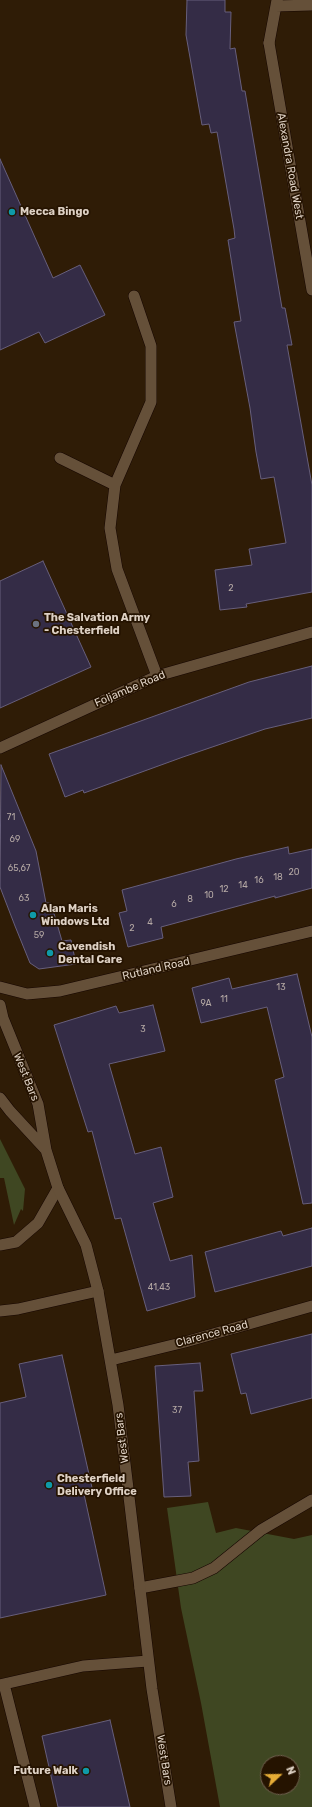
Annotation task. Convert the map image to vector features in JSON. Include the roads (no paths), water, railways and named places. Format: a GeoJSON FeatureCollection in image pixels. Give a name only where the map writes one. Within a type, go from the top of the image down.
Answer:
{"type":"FeatureCollection","features":[{"type":"Feature","properties":{"kind":"street"},"geometry":{"type":"LineString","coordinates":[[277,3],[312,5]]}},
{"type":"Feature","properties":{"kind":"street","name":"Alexandra Road West"},"geometry":{"type":"LineString","coordinates":[[277,3],[269,43],[312,290]]}},
{"type":"Feature","properties":{"kind":"street"},"geometry":{"type":"LineString","coordinates":[[134,296],[151,346],[152,402],[115,485],[110,528],[117,569],[157,676]]}},
{"type":"Feature","properties":{"kind":"street"},"geometry":{"type":"LineString","coordinates":[[60,458],[115,485]]}},
{"type":"Feature","properties":{"kind":"street","name":"Foljambe Road"},"geometry":{"type":"LineString","coordinates":[[0,748],[157,676],[312,632]]}},
{"type":"Feature","properties":{"kind":"street","name":"Rutland Road"},"geometry":{"type":"LineString","coordinates":[[0,987],[27,994],[60,991],[312,931]]}},
{"type":"Feature","properties":{"kind":"street","name":"West Bars"},"geometry":{"type":"LineString","coordinates":[[0,1005],[3,1018],[38,1104],[46,1150],[58,1188],[86,1245],[92,1262],[118,1405],[148,1661],[172,1807]]}},
{"type":"Feature","properties":{"kind":"street","name":"West Bars"},"geometry":{"type":"LineString","coordinates":[[0,1098],[46,1150]]}},
{"type":"Feature","properties":{"kind":"street"},"geometry":{"type":"LineString","coordinates":[[0,1245],[16,1242],[38,1223],[58,1188]]}},
{"type":"Feature","properties":{"kind":"street"},"geometry":{"type":"LineString","coordinates":[[0,1311],[18,1309],[98,1291]]}},
{"type":"Feature","properties":{"kind":"street","name":"Clarence Road"},"geometry":{"type":"LineString","coordinates":[[111,1360],[185,1342],[312,1306]]}},
{"type":"Feature","properties":{"kind":"street"},"geometry":{"type":"LineString","coordinates":[[140,1588],[193,1578],[214,1568],[261,1530],[312,1500]]}},
{"type":"Feature","properties":{"kind":"street"},"geometry":{"type":"LineString","coordinates":[[35,1807],[2,1685],[83,1666],[148,1661]]}},
{"type":"Feature","properties":{"kind":"place","name":"Mecca Bingo"},"geometry":{"type":"Point","coordinates":[12,212]}},
{"type":"Feature","properties":{"kind":"place","name":"The Salvation Army - Chesterfield"},"geometry":{"type":"Point","coordinates":[36,624]}},
{"type":"Feature","properties":{"kind":"place","name":"Alan Maris Windows Ltd"},"geometry":{"type":"Point","coordinates":[33,915]}},
{"type":"Feature","properties":{"kind":"place","name":"Cavendish Dental Care"},"geometry":{"type":"Point","coordinates":[50,953]}},
{"type":"Feature","properties":{"kind":"place","name":"Chesterfield Delivery Office"},"geometry":{"type":"Point","coordinates":[49,1485]}},
{"type":"Feature","properties":{"kind":"place","name":"Future Walk"},"geometry":{"type":"Point","coordinates":[86,1771]}}]}
